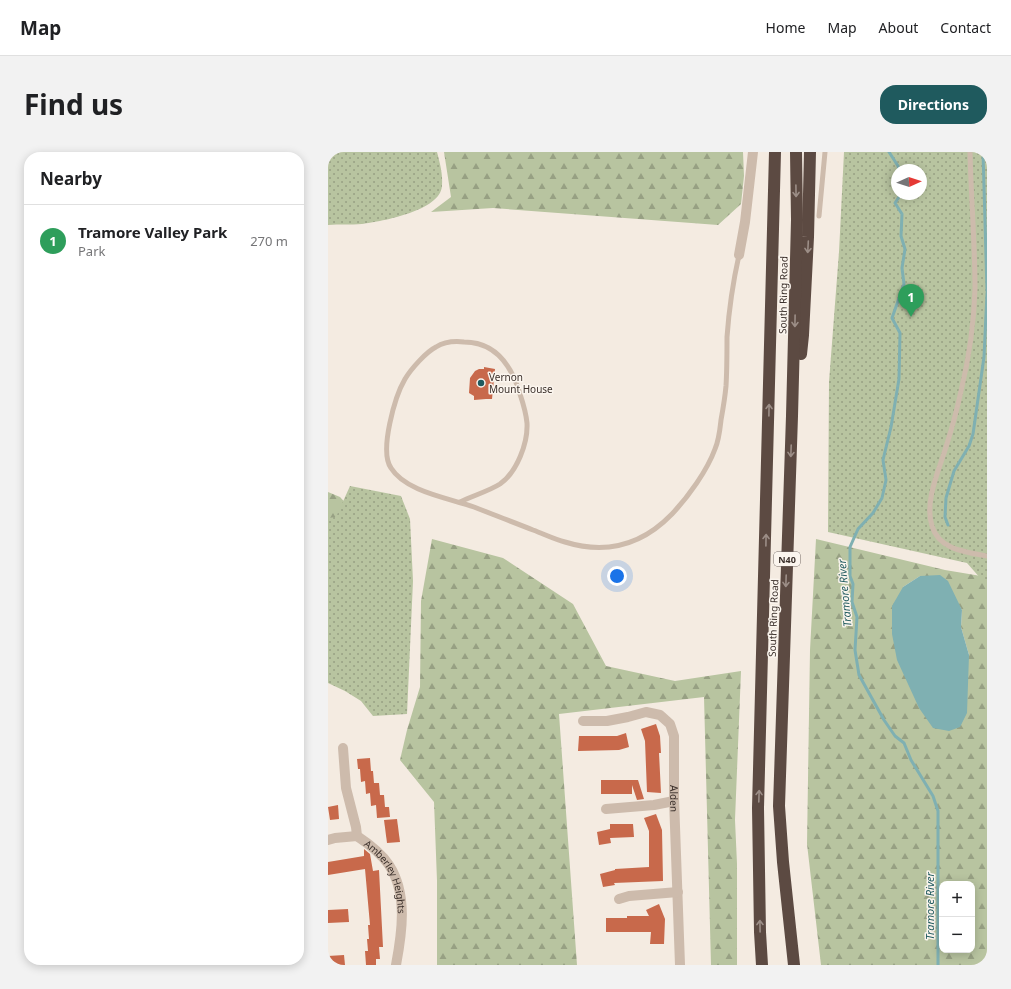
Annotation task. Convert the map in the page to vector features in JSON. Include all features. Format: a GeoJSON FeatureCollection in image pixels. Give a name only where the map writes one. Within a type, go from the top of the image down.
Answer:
{"type":"FeatureCollection","features":[{"type":"Feature","properties":{"kind":"highway","name":"South Ring Road"},"geometry":{"type":"LineString","coordinates":[[762,965],[758,808],[775,152]]}},
{"type":"Feature","properties":{"kind":"highway","name":"South Ring Road"},"geometry":{"type":"LineString","coordinates":[[794,965],[783,862],[779,806],[792,416],[797,220],[796,152]]}},
{"type":"Feature","properties":{"kind":"highway"},"geometry":{"type":"LineString","coordinates":[[792,416],[803,335],[808,237],[810,152]]}},
{"type":"Feature","properties":{"kind":"street"},"geometry":{"type":"LineString","coordinates":[[739,255],[745,222],[753,152]]}},
{"type":"Feature","properties":{"kind":"street","name":"Alden"},"geometry":{"type":"LineString","coordinates":[[583,721],[598,716],[607,721],[646,712],[660,715],[670,724],[674,736],[674,801],[680,965]]}},
{"type":"Feature","properties":{"kind":"street","name":"Amberley Heights"},"geometry":{"type":"LineString","coordinates":[[343,748],[346,788],[357,836],[373,847],[389,865],[399,887],[402,908],[402,930],[396,965]]}},
{"type":"Feature","properties":{"kind":"street"},"geometry":{"type":"LineString","coordinates":[[606,809],[654,805],[674,801]]}},
{"type":"Feature","properties":{"kind":"street"},"geometry":{"type":"LineString","coordinates":[[328,840],[357,836]]}},
{"type":"Feature","properties":{"kind":"street"},"geometry":{"type":"LineString","coordinates":[[619,899],[629,896],[678,892]]}},
{"type":"Feature","properties":{"kind":"lane"},"geometry":{"type":"LineString","coordinates":[[819,216],[825,152]]}},
{"type":"Feature","properties":{"kind":"lane"},"geometry":{"type":"LineString","coordinates":[[970,152],[975,288],[971,331],[964,382],[934,486],[929,515],[933,531],[944,544],[961,551],[987,556]]}},
{"type":"Feature","properties":{"kind":"lane"},"geometry":{"type":"LineString","coordinates":[[460,502],[500,483],[511,472],[519,459],[525,442],[527,424],[523,402],[507,363],[490,349],[472,342],[453,341],[435,347],[421,360],[406,377],[398,394],[388,436],[387,453],[390,467],[401,478],[411,485],[432,494],[460,502],[565,542],[589,548],[618,547],[637,540],[652,531],[667,519],[687,498],[716,448],[726,387],[727,337],[731,295],[739,255]]}},
{"type":"Feature","properties":{"kind":"green space"},"geometry":{"type":"Polygon","coordinates":[[[328,152],[437,152],[442,173],[442,186],[439,195],[432,202],[421,208],[396,217],[362,224],[328,225],[328,152]]]}},
{"type":"Feature","properties":{"kind":"green space"},"geometry":{"type":"Polygon","coordinates":[[[444,152],[743,152],[744,176],[741,204],[718,225],[493,208],[431,212],[451,197],[444,152]]]}},
{"type":"Feature","properties":{"kind":"green space"},"geometry":{"type":"Polygon","coordinates":[[[844,152],[987,152],[987,580],[981,579],[967,563],[828,532],[829,382],[839,252],[844,152]]]}},
{"type":"Feature","properties":{"kind":"green space"},"geometry":{"type":"Polygon","coordinates":[[[350,486],[401,496],[410,519],[413,581],[407,714],[373,716],[361,701],[328,683],[328,518],[336,517],[350,486]]]}},
{"type":"Feature","properties":{"kind":"green space"},"geometry":{"type":"Polygon","coordinates":[[[328,492],[340,497],[351,509],[328,551],[328,492]]]}},
{"type":"Feature","properties":{"kind":"green space"},"geometry":{"type":"Polygon","coordinates":[[[432,539],[503,558],[573,604],[606,666],[675,681],[741,671],[735,820],[737,864],[737,965],[711,965],[704,697],[559,714],[577,965],[437,965],[437,881],[434,802],[400,760],[420,687],[421,601],[432,539]]]}},
{"type":"Feature","properties":{"kind":"green space"},"geometry":{"type":"Polygon","coordinates":[[[816,539],[945,570],[987,577],[987,965],[821,965],[807,844],[810,650],[816,539]],[[920,576],[903,587],[969,655],[961,627],[962,610],[940,576],[920,576]]]}},
{"type":"Feature","properties":{"kind":"water"},"geometry":{"type":"Polygon","coordinates":[[[940,575],[948,581],[962,610],[961,627],[969,655],[967,713],[960,727],[949,731],[933,728],[919,708],[897,660],[892,634],[892,606],[903,587],[920,576],[940,575]]]}},
{"type":"Feature","properties":{"kind":"building","name":"Vernon Mount House"},"geometry":{"type":"Polygon","coordinates":[[[484,367],[495,369],[492,399],[474,400],[474,396],[469,393],[470,378],[475,371],[484,369],[484,367]]]}},
{"type":"Feature","properties":{"kind":"building"},"geometry":{"type":"Polygon","coordinates":[[[656,724],[660,736],[661,753],[659,753],[661,793],[647,792],[645,741],[641,729],[656,724]]]}},
{"type":"Feature","properties":{"kind":"building"},"geometry":{"type":"Polygon","coordinates":[[[626,733],[629,747],[619,750],[578,751],[579,736],[617,736],[626,733]]]}},
{"type":"Feature","properties":{"kind":"building"},"geometry":{"type":"Polygon","coordinates":[[[370,758],[374,783],[379,783],[380,795],[384,795],[385,807],[389,807],[390,817],[377,818],[376,805],[371,806],[370,793],[366,794],[365,781],[361,782],[360,769],[358,769],[357,759],[370,758]]]}},
{"type":"Feature","properties":{"kind":"building"},"geometry":{"type":"Polygon","coordinates":[[[601,780],[638,780],[644,799],[637,800],[632,785],[632,794],[601,794],[601,780]]]}},
{"type":"Feature","properties":{"kind":"building"},"geometry":{"type":"Polygon","coordinates":[[[338,805],[339,819],[330,820],[328,807],[338,805]]]}},
{"type":"Feature","properties":{"kind":"building"},"geometry":{"type":"Polygon","coordinates":[[[656,814],[662,830],[663,881],[614,883],[615,885],[603,887],[600,874],[615,869],[649,867],[649,831],[644,818],[656,814]]]}},
{"type":"Feature","properties":{"kind":"building"},"geometry":{"type":"Polygon","coordinates":[[[397,819],[400,842],[387,843],[384,820],[397,819]]]}},
{"type":"Feature","properties":{"kind":"building"},"geometry":{"type":"Polygon","coordinates":[[[610,824],[633,824],[634,837],[610,838],[611,843],[599,845],[597,832],[610,829],[610,824]]]}},
{"type":"Feature","properties":{"kind":"building"},"geometry":{"type":"Polygon","coordinates":[[[364,849],[370,854],[373,871],[379,870],[383,947],[379,947],[380,959],[376,959],[376,965],[366,965],[365,951],[368,951],[368,925],[370,925],[365,869],[328,875],[328,862],[364,856],[364,849]]]}},
{"type":"Feature","properties":{"kind":"building"},"geometry":{"type":"Polygon","coordinates":[[[659,904],[665,919],[664,944],[650,944],[651,932],[606,932],[606,918],[649,916],[646,910],[659,904]]]}},
{"type":"Feature","properties":{"kind":"building"},"geometry":{"type":"Polygon","coordinates":[[[348,909],[349,922],[328,923],[328,910],[348,909]]]}},
{"type":"Feature","properties":{"kind":"building"},"geometry":{"type":"Polygon","coordinates":[[[344,955],[345,965],[328,965],[328,956],[344,955]]]}},
{"type":"Feature","properties":{"kind":"waterway","name":"Tramore River"},"geometry":{"type":"LineString","coordinates":[[889,152],[897,164]]}},
{"type":"Feature","properties":{"kind":"waterway"},"geometry":{"type":"LineString","coordinates":[[983,152],[987,291]]}},
{"type":"Feature","properties":{"kind":"waterway","name":"Tramore River"},"geometry":{"type":"LineString","coordinates":[[897,200],[895,203],[902,214],[901,236],[905,249],[902,268],[904,284],[892,318],[900,333],[899,379],[891,427],[883,460],[886,480],[882,498],[873,513],[858,529],[850,547],[850,576],[853,584],[852,602],[857,617],[855,650],[859,675],[884,720],[895,736],[904,743],[911,760],[933,796],[938,811],[938,965]]}},
{"type":"Feature","properties":{"kind":"waterway"},"geometry":{"type":"LineString","coordinates":[[948,525],[945,517],[946,498],[954,471],[969,446],[973,434],[984,357],[987,293]]}},
{"type":"Feature","properties":{"kind":"waterway"},"geometry":{"type":"LineString","coordinates":[[983,965],[987,957]]}},
{"type":"Feature","properties":{"kind":"place","name":"Tramore Valley Park"},"geometry":{"type":"Point","coordinates":[911,317]}},
{"type":"Feature","properties":{"kind":"place","name":"Vernon Mount House"},"geometry":{"type":"Point","coordinates":[481,383]}}]}
